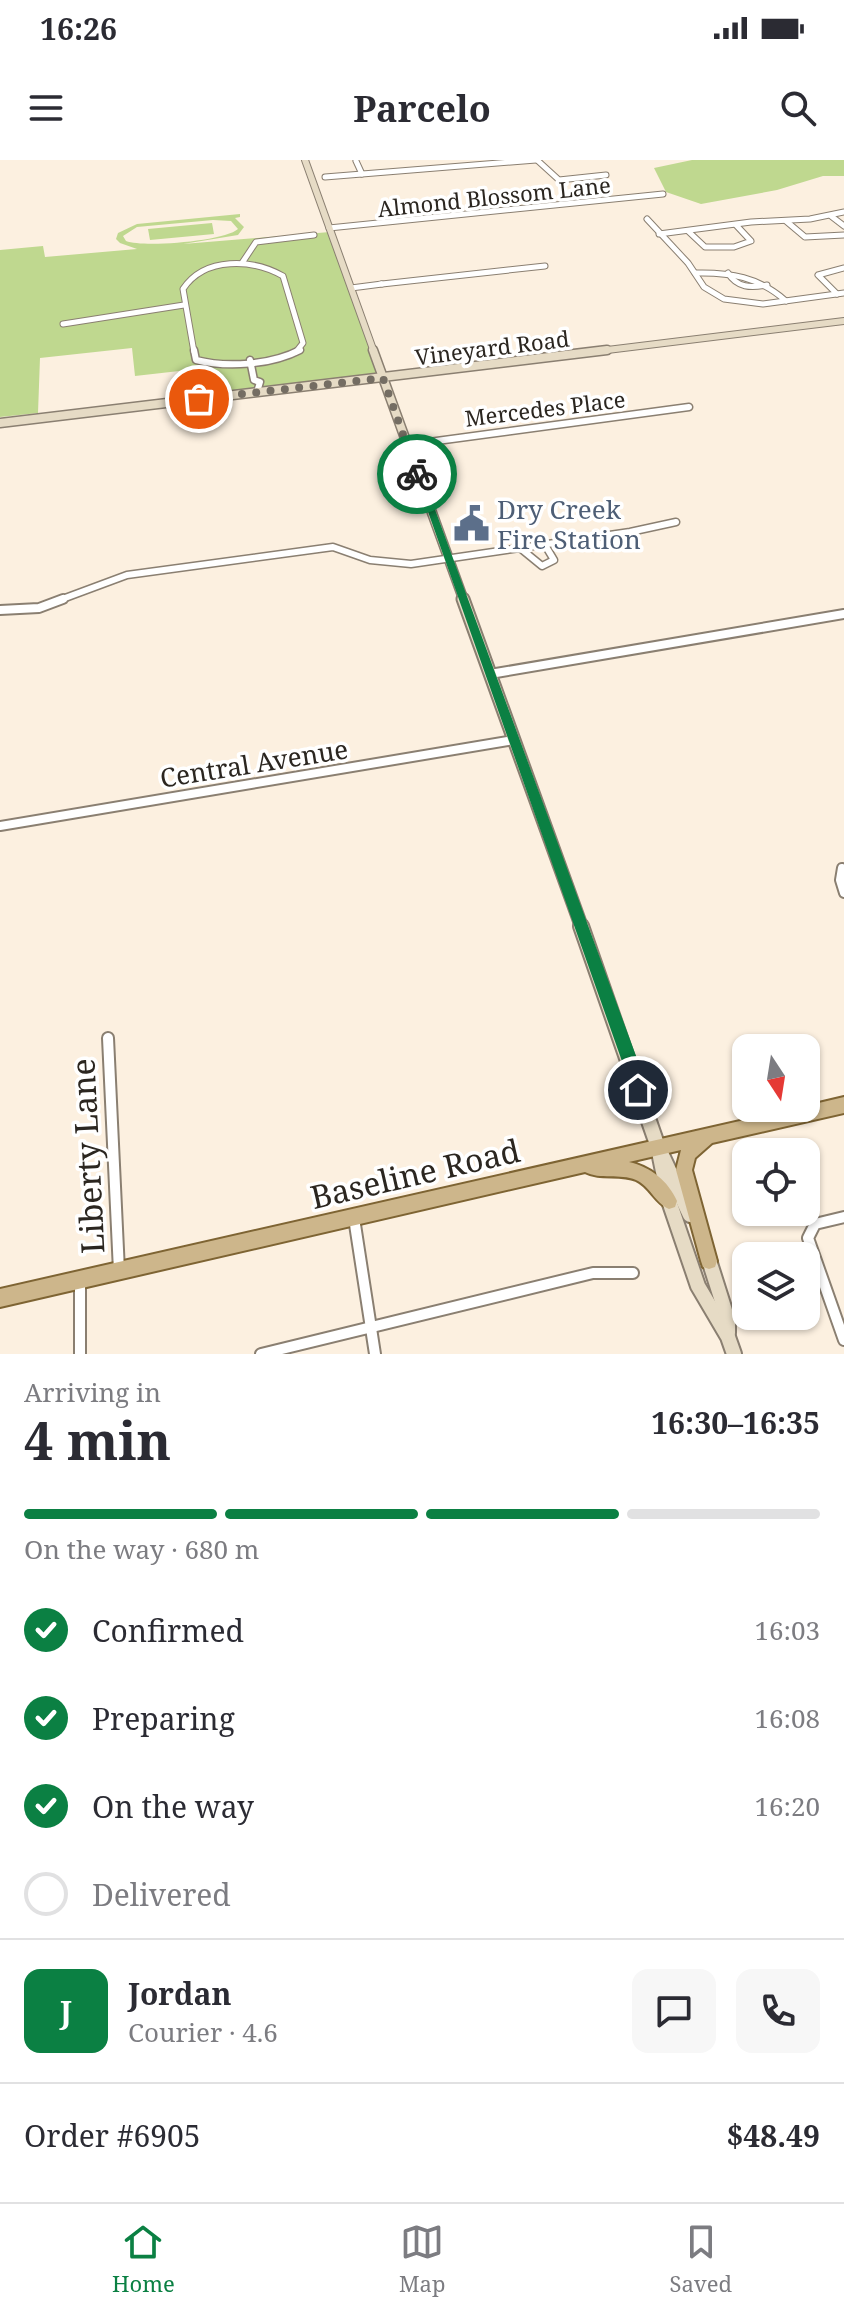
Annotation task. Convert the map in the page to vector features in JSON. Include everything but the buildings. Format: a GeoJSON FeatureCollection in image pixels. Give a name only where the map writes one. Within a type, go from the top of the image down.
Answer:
{"type":"FeatureCollection","features":[{"type":"Feature","properties":{"kind":"main road","name":"Baseline Road"},"geometry":{"type":"LineString","coordinates":[[0,1298],[844,1105]]}},
{"type":"Feature","properties":{"kind":"main road"},"geometry":{"type":"LineString","coordinates":[[708,1136],[688,1153],[684,1170],[709,1261]]}},
{"type":"Feature","properties":{"kind":"main road"},"geometry":{"type":"LineString","coordinates":[[576,1166],[634,1170],[648,1175],[669,1201]]}},
{"type":"Feature","properties":{"kind":"street"},"geometry":{"type":"LineString","coordinates":[[305,160],[355,288],[383,378],[658,1147],[669,1201],[698,1286],[728,1337],[734,1354]]}},
{"type":"Feature","properties":{"kind":"street"},"geometry":{"type":"LineString","coordinates":[[311,178],[536,160],[559,180],[606,175]]}},
{"type":"Feature","properties":{"kind":"street"},"geometry":{"type":"LineString","coordinates":[[356,161],[362,174]]}},
{"type":"Feature","properties":{"kind":"street","name":"Almond Blossom Lane"},"geometry":{"type":"LineString","coordinates":[[330,230],[663,194]]}},
{"type":"Feature","properties":{"kind":"street"},"geometry":{"type":"LineString","coordinates":[[330,230],[530,212]]}},
{"type":"Feature","properties":{"kind":"street"},"geometry":{"type":"LineString","coordinates":[[659,234],[831,216],[844,212]]}},
{"type":"Feature","properties":{"kind":"street"},"geometry":{"type":"LineString","coordinates":[[831,216],[844,226]]}},
{"type":"Feature","properties":{"kind":"street"},"geometry":{"type":"LineString","coordinates":[[647,219],[704,287],[724,299],[752,305],[841,293]]}},
{"type":"Feature","properties":{"kind":"street"},"geometry":{"type":"LineString","coordinates":[[786,221],[805,237],[844,235]]}},
{"type":"Feature","properties":{"kind":"street"},"geometry":{"type":"LineString","coordinates":[[688,231],[705,247],[726,248],[751,241],[736,225]]}},
{"type":"Feature","properties":{"kind":"street"},"geometry":{"type":"LineString","coordinates":[[242,263],[256,242],[314,235]]}},
{"type":"Feature","properties":{"kind":"street"},"geometry":{"type":"LineString","coordinates":[[242,263],[265,266],[283,276],[303,343],[295,353],[214,364],[196,360],[184,305],[183,289],[196,274],[223,265],[242,263]]}},
{"type":"Feature","properties":{"kind":"street"},"geometry":{"type":"LineString","coordinates":[[355,288],[545,266]]}},
{"type":"Feature","properties":{"kind":"street"},"geometry":{"type":"LineString","coordinates":[[841,293],[818,275],[844,268]]}},
{"type":"Feature","properties":{"kind":"street"},"geometry":{"type":"LineString","coordinates":[[695,273],[728,273],[768,285],[786,301]]}},
{"type":"Feature","properties":{"kind":"street"},"geometry":{"type":"LineString","coordinates":[[728,273],[739,285],[752,288],[768,285]]}},
{"type":"Feature","properties":{"kind":"street"},"geometry":{"type":"LineString","coordinates":[[63,324],[184,305]]}},
{"type":"Feature","properties":{"kind":"street","name":"Vineyard Road"},"geometry":{"type":"LineString","coordinates":[[0,423],[844,321]]}},
{"type":"Feature","properties":{"kind":"street"},"geometry":{"type":"LineString","coordinates":[[250,360],[254,380],[251,388],[256,390]]}},
{"type":"Feature","properties":{"kind":"street","name":"Mercedes Place"},"geometry":{"type":"LineString","coordinates":[[407,445],[689,407]]}},
{"type":"Feature","properties":{"kind":"street"},"geometry":{"type":"LineString","coordinates":[[0,610],[39,608],[127,575],[333,547],[391,564],[545,545],[676,522]]}},
{"type":"Feature","properties":{"kind":"street"},"geometry":{"type":"LineString","coordinates":[[520,548],[542,566],[554,560],[545,545]]}},
{"type":"Feature","properties":{"kind":"street"},"geometry":{"type":"LineString","coordinates":[[490,674],[844,614]]}},
{"type":"Feature","properties":{"kind":"street","name":"Central Avenue"},"geometry":{"type":"LineString","coordinates":[[0,826],[514,740]]}},
{"type":"Feature","properties":{"kind":"street"},"geometry":{"type":"LineString","coordinates":[[842,868],[840,880],[844,893]]}},
{"type":"Feature","properties":{"kind":"street","name":"Liberty Lane"},"geometry":{"type":"LineString","coordinates":[[108,1038],[119,1271]]}},
{"type":"Feature","properties":{"kind":"street"},"geometry":{"type":"LineString","coordinates":[[658,1147],[671,1168],[709,1261],[728,1320],[728,1337]]}},
{"type":"Feature","properties":{"kind":"street"},"geometry":{"type":"LineString","coordinates":[[844,1217],[813,1223],[808,1229],[808,1238],[844,1340]]}},
{"type":"Feature","properties":{"kind":"street"},"geometry":{"type":"LineString","coordinates":[[354,1218],[375,1354]]}},
{"type":"Feature","properties":{"kind":"street"},"geometry":{"type":"LineString","coordinates":[[261,1354],[593,1273],[633,1273]]}},
{"type":"Feature","properties":{"kind":"street"},"geometry":{"type":"LineString","coordinates":[[80,1280],[80,1354]]}},
{"type":"Feature","properties":{"kind":"green space"},"geometry":{"type":"Polygon","coordinates":[[[692,160],[844,160],[844,176],[823,176],[777,190],[701,204],[666,192],[654,168],[692,160]]]}},
{"type":"Feature","properties":{"kind":"green space"},"geometry":{"type":"Polygon","coordinates":[[[240,214],[235,218],[244,227],[238,235],[183,244],[330,232],[382,375],[202,396],[197,369],[135,376],[132,348],[40,358],[38,413],[0,417],[0,250],[43,246],[45,257],[137,249],[116,239],[118,233],[137,224],[240,214]],[[231,221],[137,227],[123,236],[126,241],[149,244],[202,240],[238,229],[231,221]]]}},
{"type":"Feature","properties":{"kind":"green space"},"geometry":{"type":"Polygon","coordinates":[[[212,223],[214,234],[150,240],[148,229],[212,223]]]}},
{"type":"Feature","properties":{"kind":"way so far"},"geometry":{"type":"LineString","coordinates":[[199,399],[383,378],[417,474]]}},
{"type":"Feature","properties":{"kind":"place","name":"Dry Creek Fire Station"},"geometry":{"type":"Point","coordinates":[471,524]}},
{"type":"Feature","properties":{"kind":"route"},"geometry":{"type":"LineString","coordinates":[[417,474],[638,1090]]}}]}
